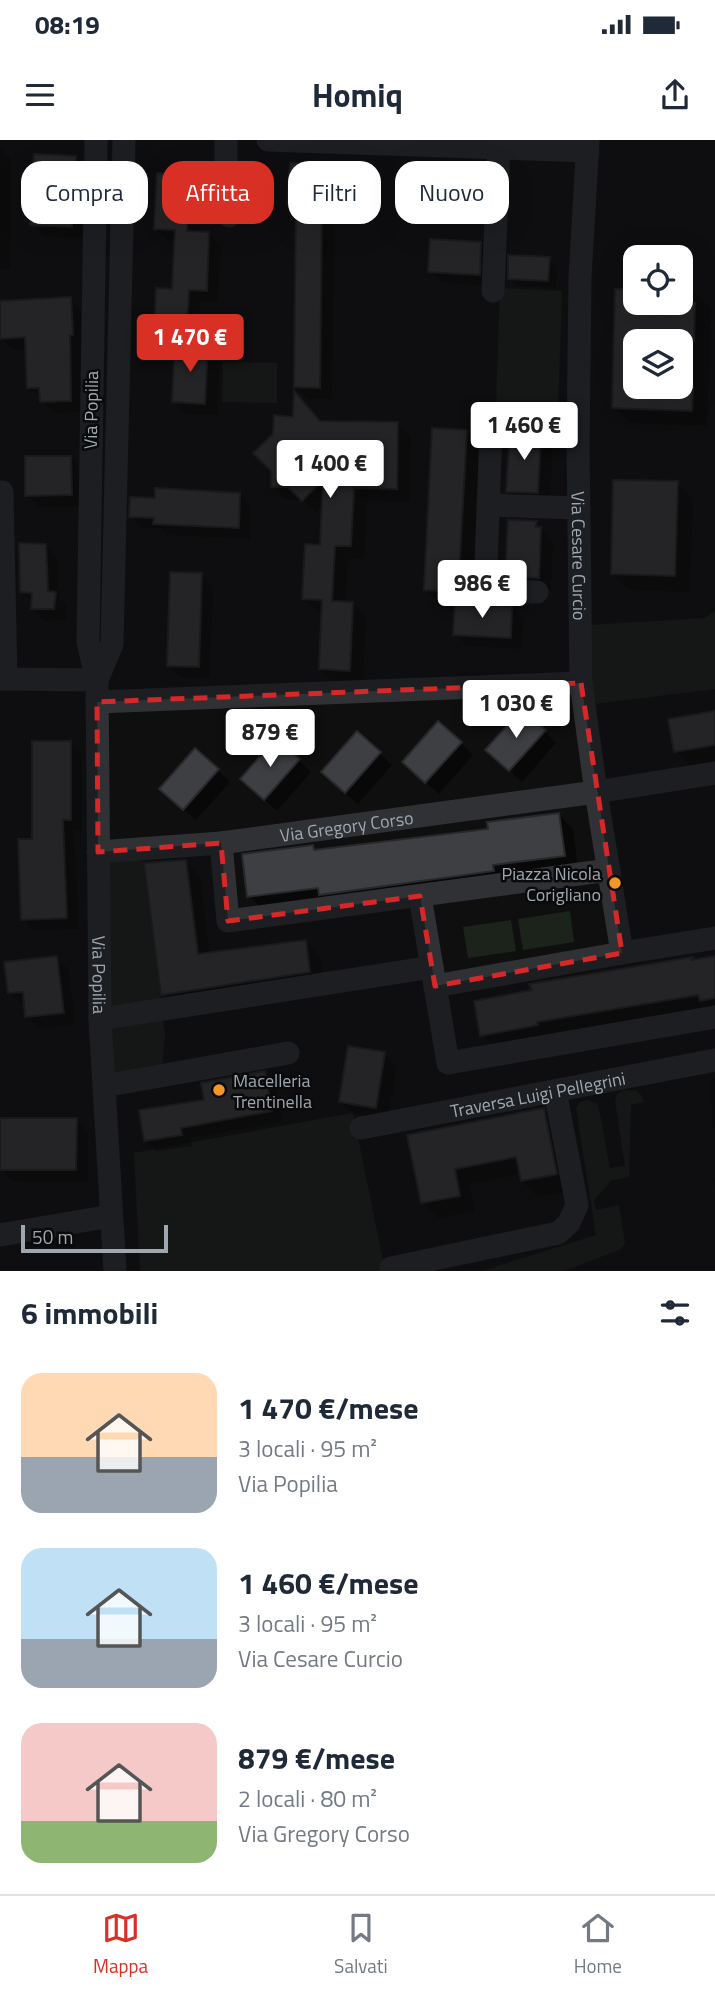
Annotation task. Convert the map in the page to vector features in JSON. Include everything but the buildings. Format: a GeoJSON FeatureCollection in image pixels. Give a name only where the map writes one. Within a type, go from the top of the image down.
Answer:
{"type":"FeatureCollection","features":[{"type":"Feature","properties":{"kind":"street","name":"Via Popilia"},"geometry":{"type":"LineString","coordinates":[[96,140],[88,642],[97,691],[100,1019],[115,1271]]}},
{"type":"Feature","properties":{"kind":"street","name":"Via Popilia"},"geometry":{"type":"LineString","coordinates":[[97,691],[112,644],[124,140]]}},
{"type":"Feature","properties":{"kind":"street"},"geometry":{"type":"LineString","coordinates":[[226,140],[226,161]]}},
{"type":"Feature","properties":{"kind":"street"},"geometry":{"type":"LineString","coordinates":[[268,140],[466,143],[499,147],[588,146]]}},
{"type":"Feature","properties":{"kind":"street","name":"Via Cesare Curcio"},"geometry":{"type":"LineString","coordinates":[[588,146],[580,278],[581,683],[596,792]]}},
{"type":"Feature","properties":{"kind":"street"},"geometry":{"type":"LineString","coordinates":[[493,291],[499,147]]}},
{"type":"Feature","properties":{"kind":"street"},"geometry":{"type":"LineString","coordinates":[[491,430],[485,591],[537,593]]}},
{"type":"Feature","properties":{"kind":"street"},"geometry":{"type":"LineString","coordinates":[[1,492],[3,679],[97,691],[581,683]]}},
{"type":"Feature","properties":{"kind":"street"},"geometry":{"type":"LineString","coordinates":[[488,505],[579,508]]}},
{"type":"Feature","properties":{"kind":"street"},"geometry":{"type":"LineString","coordinates":[[622,953],[596,792],[715,773]]}},
{"type":"Feature","properties":{"kind":"street","name":"Via Gregory Corso"},"geometry":{"type":"LineString","coordinates":[[98,852],[221,843],[596,792]]}},
{"type":"Feature","properties":{"kind":"street"},"geometry":{"type":"LineString","coordinates":[[221,843],[228,921],[609,870]]}},
{"type":"Feature","properties":{"kind":"street"},"geometry":{"type":"LineString","coordinates":[[420,896],[448,1063],[715,1017]]}},
{"type":"Feature","properties":{"kind":"street"},"geometry":{"type":"LineString","coordinates":[[100,1019],[622,953],[715,938]]}},
{"type":"Feature","properties":{"kind":"street"},"geometry":{"type":"LineString","coordinates":[[104,1086],[288,1053]]}},
{"type":"Feature","properties":{"kind":"street","name":"Traversa Luigi Pellegrini"},"geometry":{"type":"LineString","coordinates":[[360,1128],[715,1060]]}},
{"type":"Feature","properties":{"kind":"street"},"geometry":{"type":"LineString","coordinates":[[390,1268],[558,1233],[569,1223],[577,1205],[555,1091]]}},
{"type":"Feature","properties":{"kind":"street"},"geometry":{"type":"LineString","coordinates":[[0,1235],[111,1216]]}},
{"type":"Feature","properties":{"kind":"highlighted area"},"geometry":{"type":"Polygon","coordinates":[[[581,683],[622,953],[435,986],[420,896],[228,921],[221,843],[98,852],[97,702],[581,683]]]}},
{"type":"Feature","properties":{"kind":"shaded area"},"geometry":{"type":"Polygon","coordinates":[[[500,288],[562,291],[558,408],[496,406],[500,288]]]}},
{"type":"Feature","properties":{"kind":"shaded area"},"geometry":{"type":"Polygon","coordinates":[[[223,362],[277,363],[277,403],[222,402],[223,362]]]}},
{"type":"Feature","properties":{"kind":"shaded area"},"geometry":{"type":"Polygon","coordinates":[[[715,611],[715,689],[593,704],[591,625],[705,618],[715,611]]]}},
{"type":"Feature","properties":{"kind":"shaded area"},"geometry":{"type":"Polygon","coordinates":[[[141,849],[165,1035],[161,1076],[104,1086],[98,852],[141,849]]]}},
{"type":"Feature","properties":{"kind":"shaded area"},"geometry":{"type":"Polygon","coordinates":[[[570,911],[574,942],[523,950],[518,919],[570,911]]]}},
{"type":"Feature","properties":{"kind":"shaded area"},"geometry":{"type":"Polygon","coordinates":[[[511,920],[516,951],[468,958],[463,927],[511,920]]]}},
{"type":"Feature","properties":{"kind":"shaded area"},"geometry":{"type":"Polygon","coordinates":[[[635,1090],[644,1102],[631,1105],[629,1177],[612,1180],[594,1200],[596,1210],[619,1205],[625,1243],[621,1249],[564,1271],[482,1271],[596,1235],[576,1108],[580,1102],[587,1100],[598,1104],[610,1168],[625,1166],[615,1101],[617,1094],[622,1091],[635,1090]]]}},
{"type":"Feature","properties":{"kind":"shaded area"},"geometry":{"type":"Polygon","coordinates":[[[353,1113],[385,1271],[140,1271],[134,1153],[353,1113]]]}},
{"type":"Feature","properties":{"kind":"place","name":"Piazza Nicola Corigliano"},"geometry":{"type":"Point","coordinates":[615,883]}},
{"type":"Feature","properties":{"kind":"place","name":"Macelleria Trentinella"},"geometry":{"type":"Point","coordinates":[219,1090]}}]}
